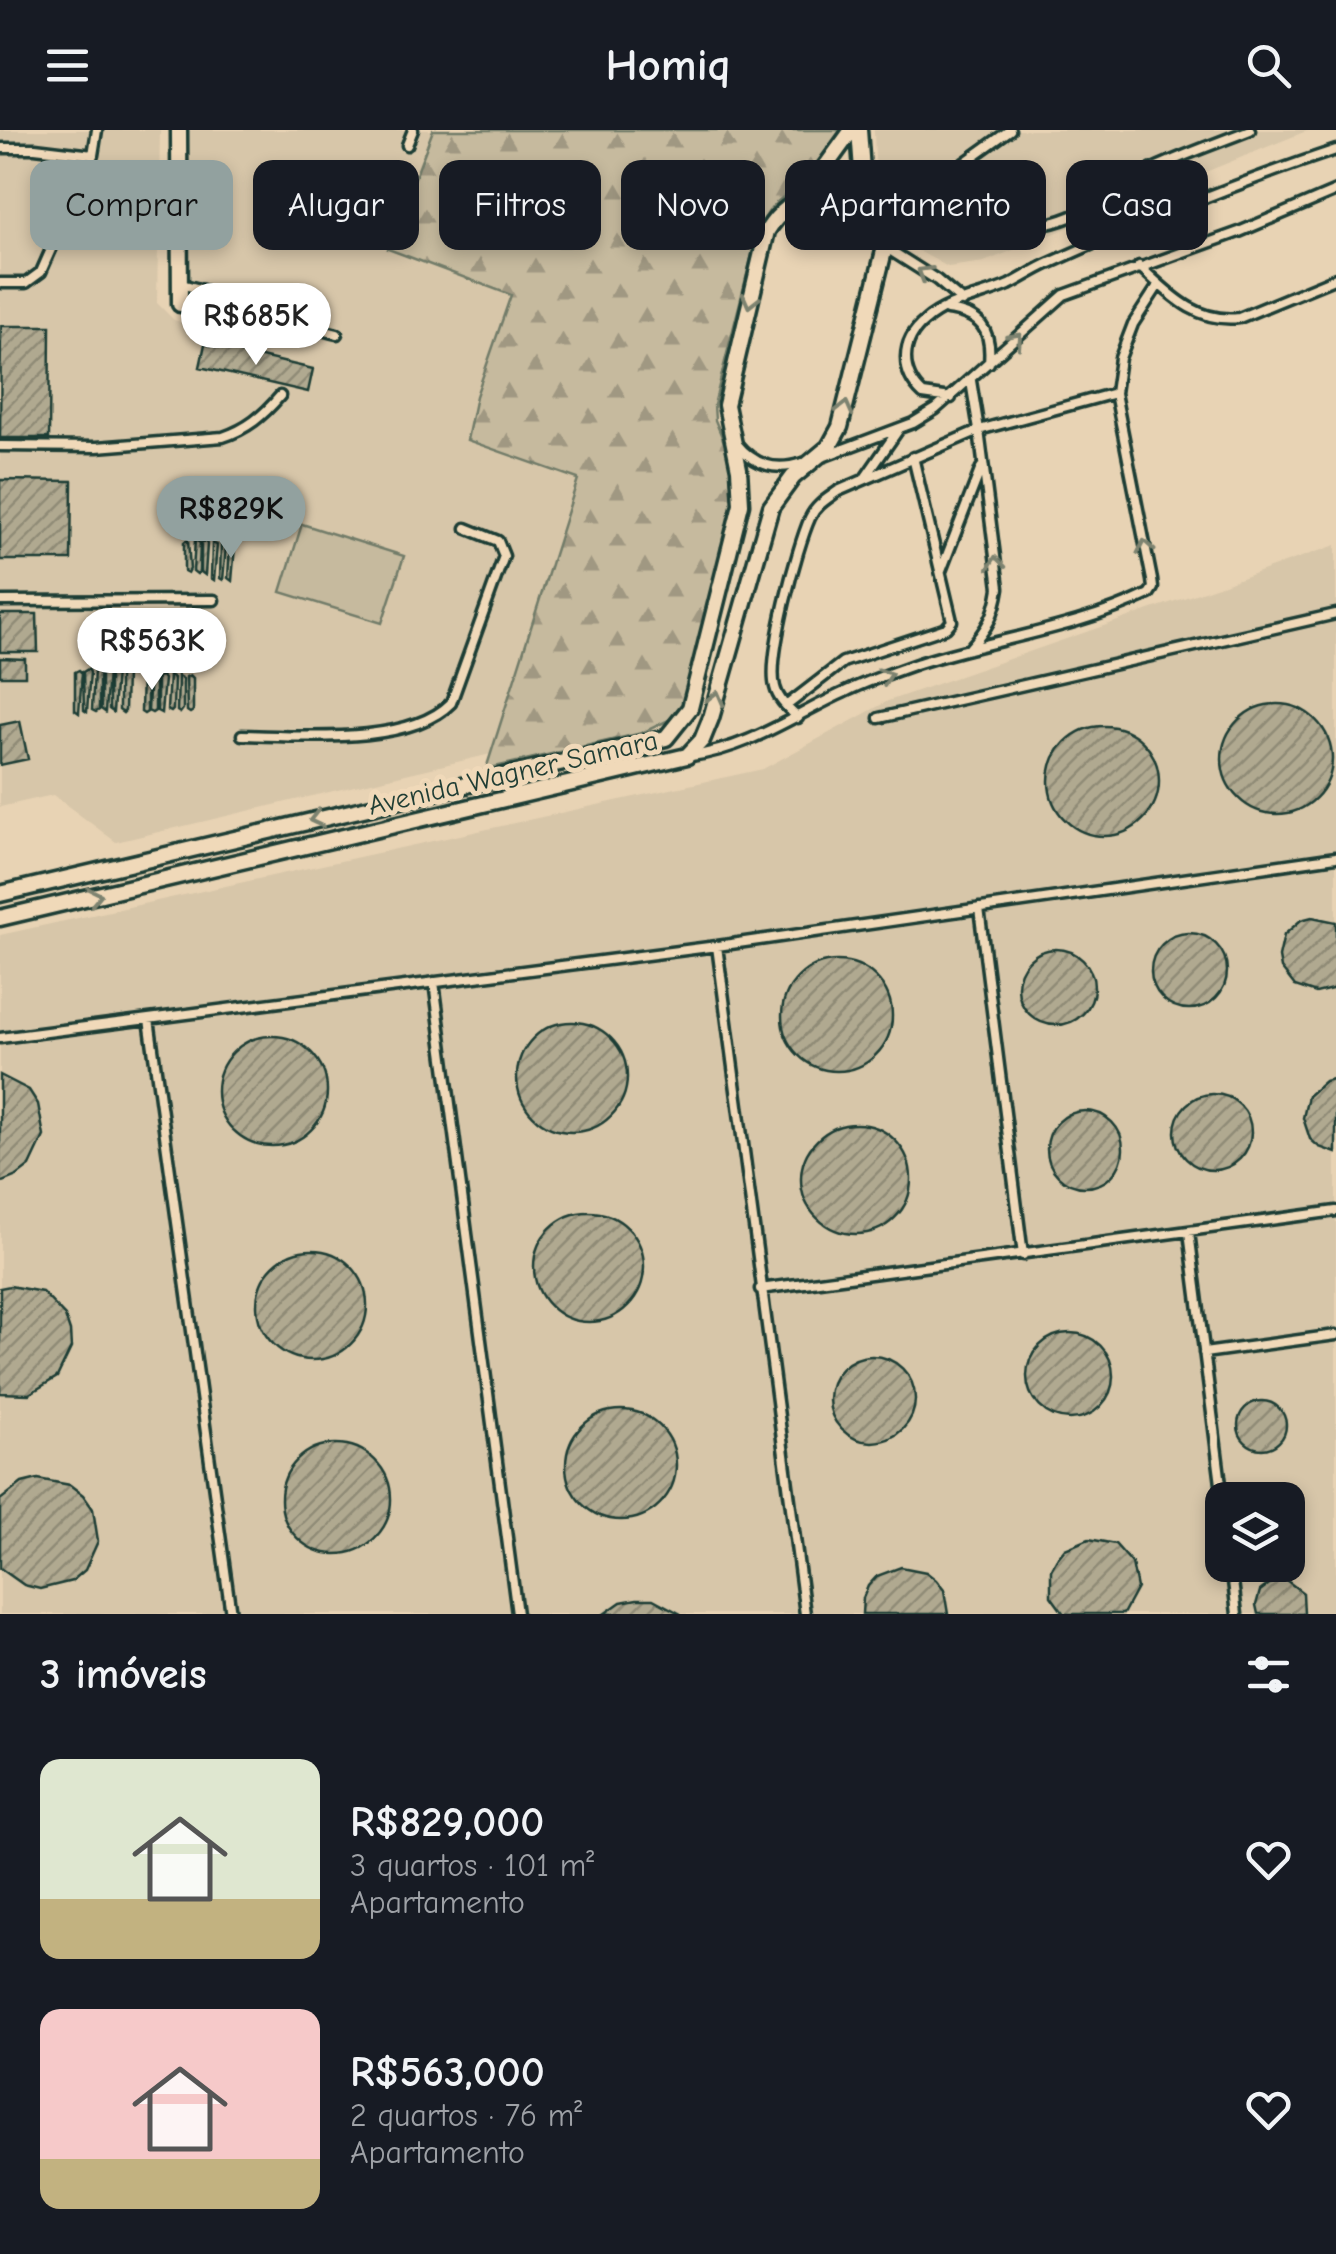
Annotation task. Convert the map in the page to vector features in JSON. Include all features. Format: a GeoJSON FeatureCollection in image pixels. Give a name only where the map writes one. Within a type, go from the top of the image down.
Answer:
{"type":"FeatureCollection","features":[{"type":"Feature","properties":{"kind":"street"},"geometry":{"type":"LineString","coordinates":[[179,130],[180,304]]}},
{"type":"Feature","properties":{"kind":"street","name":"Avenida Wagner Samara"},"geometry":{"type":"LineString","coordinates":[[832,160],[855,130]]}},
{"type":"Feature","properties":{"kind":"street","name":"Avenida Wagner Samara"},"geometry":{"type":"LineString","coordinates":[[855,130],[859,160]]}},
{"type":"Feature","properties":{"kind":"street","name":"Avenida Wagner Samara"},"geometry":{"type":"LineString","coordinates":[[0,894],[666,738],[690,708],[734,539],[741,504],[726,404],[767,231],[785,208]]}},
{"type":"Feature","properties":{"kind":"street","name":"Avenida Wagner Samara"},"geometry":{"type":"LineString","coordinates":[[0,918],[687,756],[702,740],[711,718],[772,507],[793,477],[829,447],[840,427],[883,250]]}},
{"type":"Feature","properties":{"kind":"lane"},"geometry":{"type":"LineString","coordinates":[[0,283],[26,283],[41,272],[92,155],[97,130]]}},
{"type":"Feature","properties":{"kind":"lane"},"geometry":{"type":"LineString","coordinates":[[408,145],[413,130]]}},
{"type":"Feature","properties":{"kind":"lane"},"geometry":{"type":"LineString","coordinates":[[968,160],[1010,130]]}},
{"type":"Feature","properties":{"kind":"lane"},"geometry":{"type":"LineString","coordinates":[[1046,226],[1084,210],[1135,178],[1250,130]]}},
{"type":"Feature","properties":{"kind":"lane"},"geometry":{"type":"LineString","coordinates":[[0,148],[92,155]]}},
{"type":"Feature","properties":{"kind":"lane"},"geometry":{"type":"LineString","coordinates":[[951,398],[923,394],[908,375],[907,345],[925,320],[1255,176],[1336,150]]}},
{"type":"Feature","properties":{"kind":"lane"},"geometry":{"type":"LineString","coordinates":[[733,440],[746,456],[766,466],[788,468],[899,428],[951,398],[1052,302],[1098,280],[1239,232],[1336,191]]}},
{"type":"Feature","properties":{"kind":"lane"},"geometry":{"type":"LineString","coordinates":[[889,250],[937,280],[962,302]]}},
{"type":"Feature","properties":{"kind":"lane"},"geometry":{"type":"LineString","coordinates":[[1140,266],[1190,309],[1224,320],[1239,318],[1336,278]]}},
{"type":"Feature","properties":{"kind":"lane"},"geometry":{"type":"LineString","coordinates":[[180,284],[221,293],[290,322],[337,334]]}},
{"type":"Feature","properties":{"kind":"lane"},"geometry":{"type":"LineString","coordinates":[[687,756],[722,752],[798,718],[848,690],[920,663],[1113,610],[1152,591],[1115,393],[1120,358],[1134,324],[1159,284]]}},
{"type":"Feature","properties":{"kind":"lane"},"geometry":{"type":"LineString","coordinates":[[943,310],[966,312],[985,327],[990,338],[989,363]]}},
{"type":"Feature","properties":{"kind":"lane"},"geometry":{"type":"LineString","coordinates":[[967,651],[989,626],[999,588],[972,380]]}},
{"type":"Feature","properties":{"kind":"lane"},"geometry":{"type":"LineString","coordinates":[[798,718],[776,691],[774,665],[792,573],[818,505],[865,478],[978,430],[1115,393]]}},
{"type":"Feature","properties":{"kind":"lane"},"geometry":{"type":"LineString","coordinates":[[0,446],[97,447],[223,437],[263,416],[280,396]]}},
{"type":"Feature","properties":{"kind":"lane"},"geometry":{"type":"LineString","coordinates":[[865,478],[899,428]]}},
{"type":"Feature","properties":{"kind":"lane"},"geometry":{"type":"LineString","coordinates":[[786,706],[843,662],[950,625],[952,618],[942,571],[913,458]]}},
{"type":"Feature","properties":{"kind":"lane"},"geometry":{"type":"LineString","coordinates":[[942,571],[982,467]]}},
{"type":"Feature","properties":{"kind":"lane"},"geometry":{"type":"LineString","coordinates":[[242,735],[325,737],[389,730],[440,714],[450,703],[504,556],[498,541],[466,528]]}},
{"type":"Feature","properties":{"kind":"lane"},"geometry":{"type":"LineString","coordinates":[[0,601],[214,600]]}},
{"type":"Feature","properties":{"kind":"lane"},"geometry":{"type":"LineString","coordinates":[[879,718],[1336,614]]}},
{"type":"Feature","properties":{"kind":"lane"},"geometry":{"type":"LineString","coordinates":[[0,1038],[716,946],[1336,857]]}},
{"type":"Feature","properties":{"kind":"lane"},"geometry":{"type":"LineString","coordinates":[[979,908],[1023,1255]]}},
{"type":"Feature","properties":{"kind":"lane"},"geometry":{"type":"LineString","coordinates":[[716,946],[805,1614]]}},
{"type":"Feature","properties":{"kind":"lane"},"geometry":{"type":"LineString","coordinates":[[434,982],[518,1614]]}},
{"type":"Feature","properties":{"kind":"lane"},"geometry":{"type":"LineString","coordinates":[[150,1020],[231,1614]]}},
{"type":"Feature","properties":{"kind":"lane"},"geometry":{"type":"LineString","coordinates":[[760,1289],[1336,1211]]}},
{"type":"Feature","properties":{"kind":"lane"},"geometry":{"type":"LineString","coordinates":[[1189,1232],[1221,1482]]}},
{"type":"Feature","properties":{"kind":"lane"},"geometry":{"type":"LineString","coordinates":[[1204,1353],[1336,1335]]}},
{"type":"Feature","properties":{"kind":"lane"},"geometry":{"type":"LineString","coordinates":[[1233,1582],[1237,1614]]}},
{"type":"Feature","properties":{"kind":"shaded area"},"geometry":{"type":"Polygon","coordinates":[[[0,130],[160,130],[159,160],[30,160],[30,250],[158,250],[157,303],[174,320],[188,324],[187,250],[233,250],[233,160],[186,160],[186,130],[433,130],[419,167],[419,160],[253,160],[253,250],[391,250],[512,295],[476,396],[578,479],[491,754],[116,842],[53,795],[0,807],[0,130]]]}},
{"type":"Feature","properties":{"kind":"shaded area"},"geometry":{"type":"Polygon","coordinates":[[[874,130],[1309,130],[1208,171],[1208,160],[1066,160],[1066,229],[1046,237],[1046,160],[875,160],[874,130]]]}},
{"type":"Feature","properties":{"kind":"shaded area"},"geometry":{"type":"Polygon","coordinates":[[[917,250],[1014,250],[984,262],[948,267],[917,250]]]}},
{"type":"Feature","properties":{"kind":"shaded area"},"geometry":{"type":"Polygon","coordinates":[[[1336,545],[1336,1614],[0,1614],[0,935],[763,769],[888,701],[1336,545]]]}},
{"type":"Feature","properties":{"kind":"green space"},"geometry":{"type":"Polygon","coordinates":[[[433,130],[848,130],[824,160],[785,160],[785,195],[765,219],[765,160],[621,160],[621,250],[753,250],[714,405],[715,420],[732,461],[737,500],[684,701],[673,718],[642,733],[486,769],[578,479],[467,440],[476,396],[511,295],[391,250],[419,250],[419,167],[433,130]]]}},
{"type":"Feature","properties":{"kind":"green space"},"geometry":{"type":"Polygon","coordinates":[[[302,524],[404,556],[382,623],[281,592],[302,524]]]}},
{"type":"Feature","properties":{"kind":"building"},"geometry":{"type":"Polygon","coordinates":[[[1,326],[50,326],[49,438],[0,438],[1,326]]]}},
{"type":"Feature","properties":{"kind":"building"},"geometry":{"type":"Polygon","coordinates":[[[205,344],[313,369],[308,392],[200,367],[205,344]]]}},
{"type":"Feature","properties":{"kind":"building"},"geometry":{"type":"Polygon","coordinates":[[[0,480],[72,481],[71,560],[0,560],[0,480]]]}},
{"type":"Feature","properties":{"kind":"building"},"geometry":{"type":"Polygon","coordinates":[[[207,481],[212,484],[209,519],[205,516],[207,481]]]}},
{"type":"Feature","properties":{"kind":"building"},"geometry":{"type":"Polygon","coordinates":[[[218,481],[220,517],[217,519],[214,484],[218,481]]]}},
{"type":"Feature","properties":{"kind":"building"},"geometry":{"type":"Polygon","coordinates":[[[227,482],[230,518],[227,520],[223,484],[227,482]]]}},
{"type":"Feature","properties":{"kind":"building"},"geometry":{"type":"Polygon","coordinates":[[[233,482],[238,485],[235,520],[232,517],[233,482]]]}},
{"type":"Feature","properties":{"kind":"building"},"geometry":{"type":"Polygon","coordinates":[[[244,483],[244,520],[240,518],[240,485],[244,483]]]}},
{"type":"Feature","properties":{"kind":"building"},"geometry":{"type":"Polygon","coordinates":[[[249,484],[254,487],[251,522],[247,519],[249,484]]]}},
{"type":"Feature","properties":{"kind":"building"},"geometry":{"type":"Polygon","coordinates":[[[188,540],[188,573],[184,571],[184,542],[188,540]]]}},
{"type":"Feature","properties":{"kind":"building"},"geometry":{"type":"Polygon","coordinates":[[[195,540],[200,543],[197,574],[193,571],[195,540]]]}},
{"type":"Feature","properties":{"kind":"building"},"geometry":{"type":"Polygon","coordinates":[[[205,541],[205,575],[201,572],[201,543],[205,541]]]}},
{"type":"Feature","properties":{"kind":"building"},"geometry":{"type":"Polygon","coordinates":[[[212,543],[217,545],[214,580],[211,578],[212,543]]]}},
{"type":"Feature","properties":{"kind":"building"},"geometry":{"type":"Polygon","coordinates":[[[221,543],[226,546],[223,580],[220,578],[221,543]]]}},
{"type":"Feature","properties":{"kind":"building"},"geometry":{"type":"Polygon","coordinates":[[[230,543],[235,546],[232,581],[228,578],[230,543]]]}},
{"type":"Feature","properties":{"kind":"building"},"geometry":{"type":"Polygon","coordinates":[[[0,614],[37,614],[38,652],[0,652],[0,614]]]}},
{"type":"Feature","properties":{"kind":"building"},"geometry":{"type":"Polygon","coordinates":[[[0,658],[25,659],[25,676],[0,676],[0,658]]]}},
{"type":"Feature","properties":{"kind":"building"},"geometry":{"type":"Polygon","coordinates":[[[94,669],[99,672],[96,712],[92,710],[94,669]]]}},
{"type":"Feature","properties":{"kind":"building"},"geometry":{"type":"Polygon","coordinates":[[[105,669],[105,712],[101,709],[101,671],[105,669]]]}},
{"type":"Feature","properties":{"kind":"building"},"geometry":{"type":"Polygon","coordinates":[[[114,669],[113,712],[109,709],[109,671],[114,669]]]}},
{"type":"Feature","properties":{"kind":"building"},"geometry":{"type":"Polygon","coordinates":[[[79,670],[79,713],[75,710],[75,672],[79,670]]]}},
{"type":"Feature","properties":{"kind":"building"},"geometry":{"type":"Polygon","coordinates":[[[123,670],[123,713],[119,710],[119,672],[123,670]]]}},
{"type":"Feature","properties":{"kind":"building"},"geometry":{"type":"Polygon","coordinates":[[[142,671],[147,674],[144,714],[141,712],[142,671]]]}},
{"type":"Feature","properties":{"kind":"building"},"geometry":{"type":"Polygon","coordinates":[[[150,671],[155,673],[152,713],[148,711],[150,671]]]}},
{"type":"Feature","properties":{"kind":"building"},"geometry":{"type":"Polygon","coordinates":[[[83,672],[90,672],[87,712],[83,672]]]}},
{"type":"Feature","properties":{"kind":"building"},"geometry":{"type":"Polygon","coordinates":[[[161,675],[161,713],[157,711],[157,678],[161,675]]]}},
{"type":"Feature","properties":{"kind":"building"},"geometry":{"type":"Polygon","coordinates":[[[169,675],[174,678],[171,712],[167,710],[169,675]]]}},
{"type":"Feature","properties":{"kind":"building"},"geometry":{"type":"Polygon","coordinates":[[[190,675],[193,711],[190,713],[186,677],[190,675]]]}},
{"type":"Feature","properties":{"kind":"building"},"geometry":{"type":"Polygon","coordinates":[[[178,676],[183,679],[180,713],[177,711],[178,676]]]}},
{"type":"Feature","properties":{"kind":"building"},"geometry":{"type":"Polygon","coordinates":[[[1277,704],[1298,708],[1316,720],[1328,738],[1332,759],[1328,780],[1316,798],[1298,810],[1277,814],[1256,810],[1238,798],[1226,780],[1222,759],[1226,738],[1238,720],[1256,708],[1277,704]]]}},
{"type":"Feature","properties":{"kind":"building"},"geometry":{"type":"Polygon","coordinates":[[[20,721],[28,759],[0,765],[0,725],[20,721]]]}},
{"type":"Feature","properties":{"kind":"building"},"geometry":{"type":"Polygon","coordinates":[[[1104,726],[1125,730],[1143,742],[1155,760],[1159,781],[1155,802],[1143,820],[1125,832],[1104,836],[1083,832],[1065,820],[1053,802],[1049,781],[1053,760],[1065,742],[1083,730],[1104,726]]]}},
{"type":"Feature","properties":{"kind":"building"},"geometry":{"type":"Polygon","coordinates":[[[1312,917],[1336,922],[1336,988],[1316,993],[1295,986],[1281,968],[1279,957],[1284,935],[1301,920],[1312,917]]]}},
{"type":"Feature","properties":{"kind":"building"},"geometry":{"type":"Polygon","coordinates":[[[1189,933],[1216,944],[1227,971],[1216,998],[1189,1009],[1162,998],[1151,971],[1162,944],[1189,933]]]}},
{"type":"Feature","properties":{"kind":"building"},"geometry":{"type":"Polygon","coordinates":[[[1056,949],[1083,960],[1094,987],[1083,1014],[1056,1025],[1029,1014],[1018,987],[1029,960],[1056,949]]]}},
{"type":"Feature","properties":{"kind":"building"},"geometry":{"type":"Polygon","coordinates":[[[837,961],[858,965],[876,977],[888,995],[892,1016],[888,1037],[876,1055],[858,1067],[837,1071],[816,1067],[798,1055],[786,1037],[782,1016],[786,995],[798,977],[816,965],[837,961]]]}},
{"type":"Feature","properties":{"kind":"building"},"geometry":{"type":"Polygon","coordinates":[[[572,1022],[593,1026],[611,1038],[623,1056],[627,1077],[623,1098],[611,1116],[593,1128],[572,1132],[551,1128],[533,1116],[521,1098],[517,1077],[521,1056],[533,1038],[551,1026],[572,1022]]]}},
{"type":"Feature","properties":{"kind":"building"},"geometry":{"type":"Polygon","coordinates":[[[272,1036],[293,1040],[311,1052],[323,1070],[327,1091],[323,1112],[311,1130],[293,1142],[272,1146],[251,1142],[233,1130],[221,1112],[217,1091],[221,1070],[233,1052],[251,1040],[272,1036]]]}},
{"type":"Feature","properties":{"kind":"building"},"geometry":{"type":"Polygon","coordinates":[[[0,1075],[29,1090],[38,1104],[44,1136],[30,1166],[0,1183],[0,1075]]]}},
{"type":"Feature","properties":{"kind":"building"},"geometry":{"type":"Polygon","coordinates":[[[1336,1078],[1336,1153],[1310,1139],[1303,1118],[1308,1096],[1325,1081],[1336,1078]]]}},
{"type":"Feature","properties":{"kind":"building"},"geometry":{"type":"Polygon","coordinates":[[[1213,1094],[1240,1105],[1251,1132],[1240,1159],[1213,1170],[1186,1159],[1175,1132],[1186,1105],[1213,1094]]]}},
{"type":"Feature","properties":{"kind":"building"},"geometry":{"type":"Polygon","coordinates":[[[1085,1111],[1112,1122],[1123,1149],[1112,1176],[1085,1187],[1058,1176],[1047,1149],[1058,1122],[1085,1111]]]}},
{"type":"Feature","properties":{"kind":"building"},"geometry":{"type":"Polygon","coordinates":[[[856,1124],[877,1128],[895,1140],[907,1158],[911,1179],[907,1200],[895,1218],[877,1230],[856,1234],[835,1230],[817,1218],[805,1200],[801,1179],[805,1158],[817,1140],[835,1128],[856,1124]]]}},
{"type":"Feature","properties":{"kind":"building"},"geometry":{"type":"Polygon","coordinates":[[[589,1212],[610,1216],[628,1228],[640,1246],[644,1267],[640,1288],[628,1306],[610,1318],[589,1322],[568,1318],[550,1306],[538,1288],[534,1267],[538,1246],[550,1228],[568,1216],[589,1212]]]}},
{"type":"Feature","properties":{"kind":"building"},"geometry":{"type":"Polygon","coordinates":[[[312,1250],[333,1254],[351,1266],[363,1284],[367,1305],[363,1326],[351,1344],[333,1356],[312,1360],[291,1356],[273,1344],[261,1326],[257,1305],[261,1284],[273,1266],[291,1254],[312,1250]]]}},
{"type":"Feature","properties":{"kind":"building"},"geometry":{"type":"Polygon","coordinates":[[[0,1288],[42,1292],[65,1316],[70,1331],[71,1348],[57,1377],[29,1394],[0,1393],[0,1288]]]}},
{"type":"Feature","properties":{"kind":"building"},"geometry":{"type":"Polygon","coordinates":[[[1070,1333],[1087,1336],[1101,1345],[1110,1359],[1110,1393],[1101,1407],[1087,1416],[1070,1419],[1053,1416],[1039,1407],[1030,1393],[1027,1376],[1030,1359],[1039,1345],[1053,1336],[1070,1333]]]}},
{"type":"Feature","properties":{"kind":"building"},"geometry":{"type":"Polygon","coordinates":[[[872,1356],[889,1359],[903,1368],[912,1382],[912,1416],[903,1430],[889,1439],[872,1442],[855,1439],[841,1430],[832,1416],[829,1399],[832,1382],[841,1368],[855,1359],[872,1356]]]}},
{"type":"Feature","properties":{"kind":"building"},"geometry":{"type":"Polygon","coordinates":[[[1262,1401],[1279,1408],[1286,1425],[1279,1442],[1262,1449],[1245,1442],[1238,1425],[1245,1408],[1262,1401]]]}},
{"type":"Feature","properties":{"kind":"building"},"geometry":{"type":"Polygon","coordinates":[[[621,1410],[642,1414],[660,1426],[672,1444],[676,1465],[672,1486],[660,1504],[642,1516],[621,1520],[600,1516],[582,1504],[570,1486],[566,1465],[570,1444],[582,1426],[600,1414],[621,1410]]]}},
{"type":"Feature","properties":{"kind":"building"},"geometry":{"type":"Polygon","coordinates":[[[336,1444],[357,1448],[375,1460],[387,1478],[391,1499],[387,1520],[375,1538],[357,1550],[336,1554],[315,1550],[297,1538],[285,1520],[281,1499],[285,1478],[297,1460],[315,1448],[336,1444]]]}},
{"type":"Feature","properties":{"kind":"building"},"geometry":{"type":"Polygon","coordinates":[[[38,1479],[70,1485],[83,1495],[93,1509],[98,1541],[85,1570],[72,1581],[40,1589],[24,1585],[0,1568],[0,1500],[22,1483],[38,1479]]]}},
{"type":"Feature","properties":{"kind":"building"},"geometry":{"type":"Polygon","coordinates":[[[1089,1539],[1115,1544],[1132,1563],[1137,1588],[1123,1614],[1064,1614],[1051,1596],[1051,1570],[1057,1559],[1065,1549],[1089,1539]]]}},
{"type":"Feature","properties":{"kind":"building"},"geometry":{"type":"Polygon","coordinates":[[[901,1567],[926,1572],[936,1580],[944,1590],[948,1614],[862,1614],[868,1586],[877,1576],[901,1567]]]}},
{"type":"Feature","properties":{"kind":"building"},"geometry":{"type":"Polygon","coordinates":[[[1272,1582],[1289,1582],[1303,1593],[1304,1614],[1258,1614],[1260,1591],[1272,1582]]]}},
{"type":"Feature","properties":{"kind":"building"},"geometry":{"type":"Polygon","coordinates":[[[653,1599],[681,1614],[604,1614],[621,1602],[653,1599]]]}}]}
